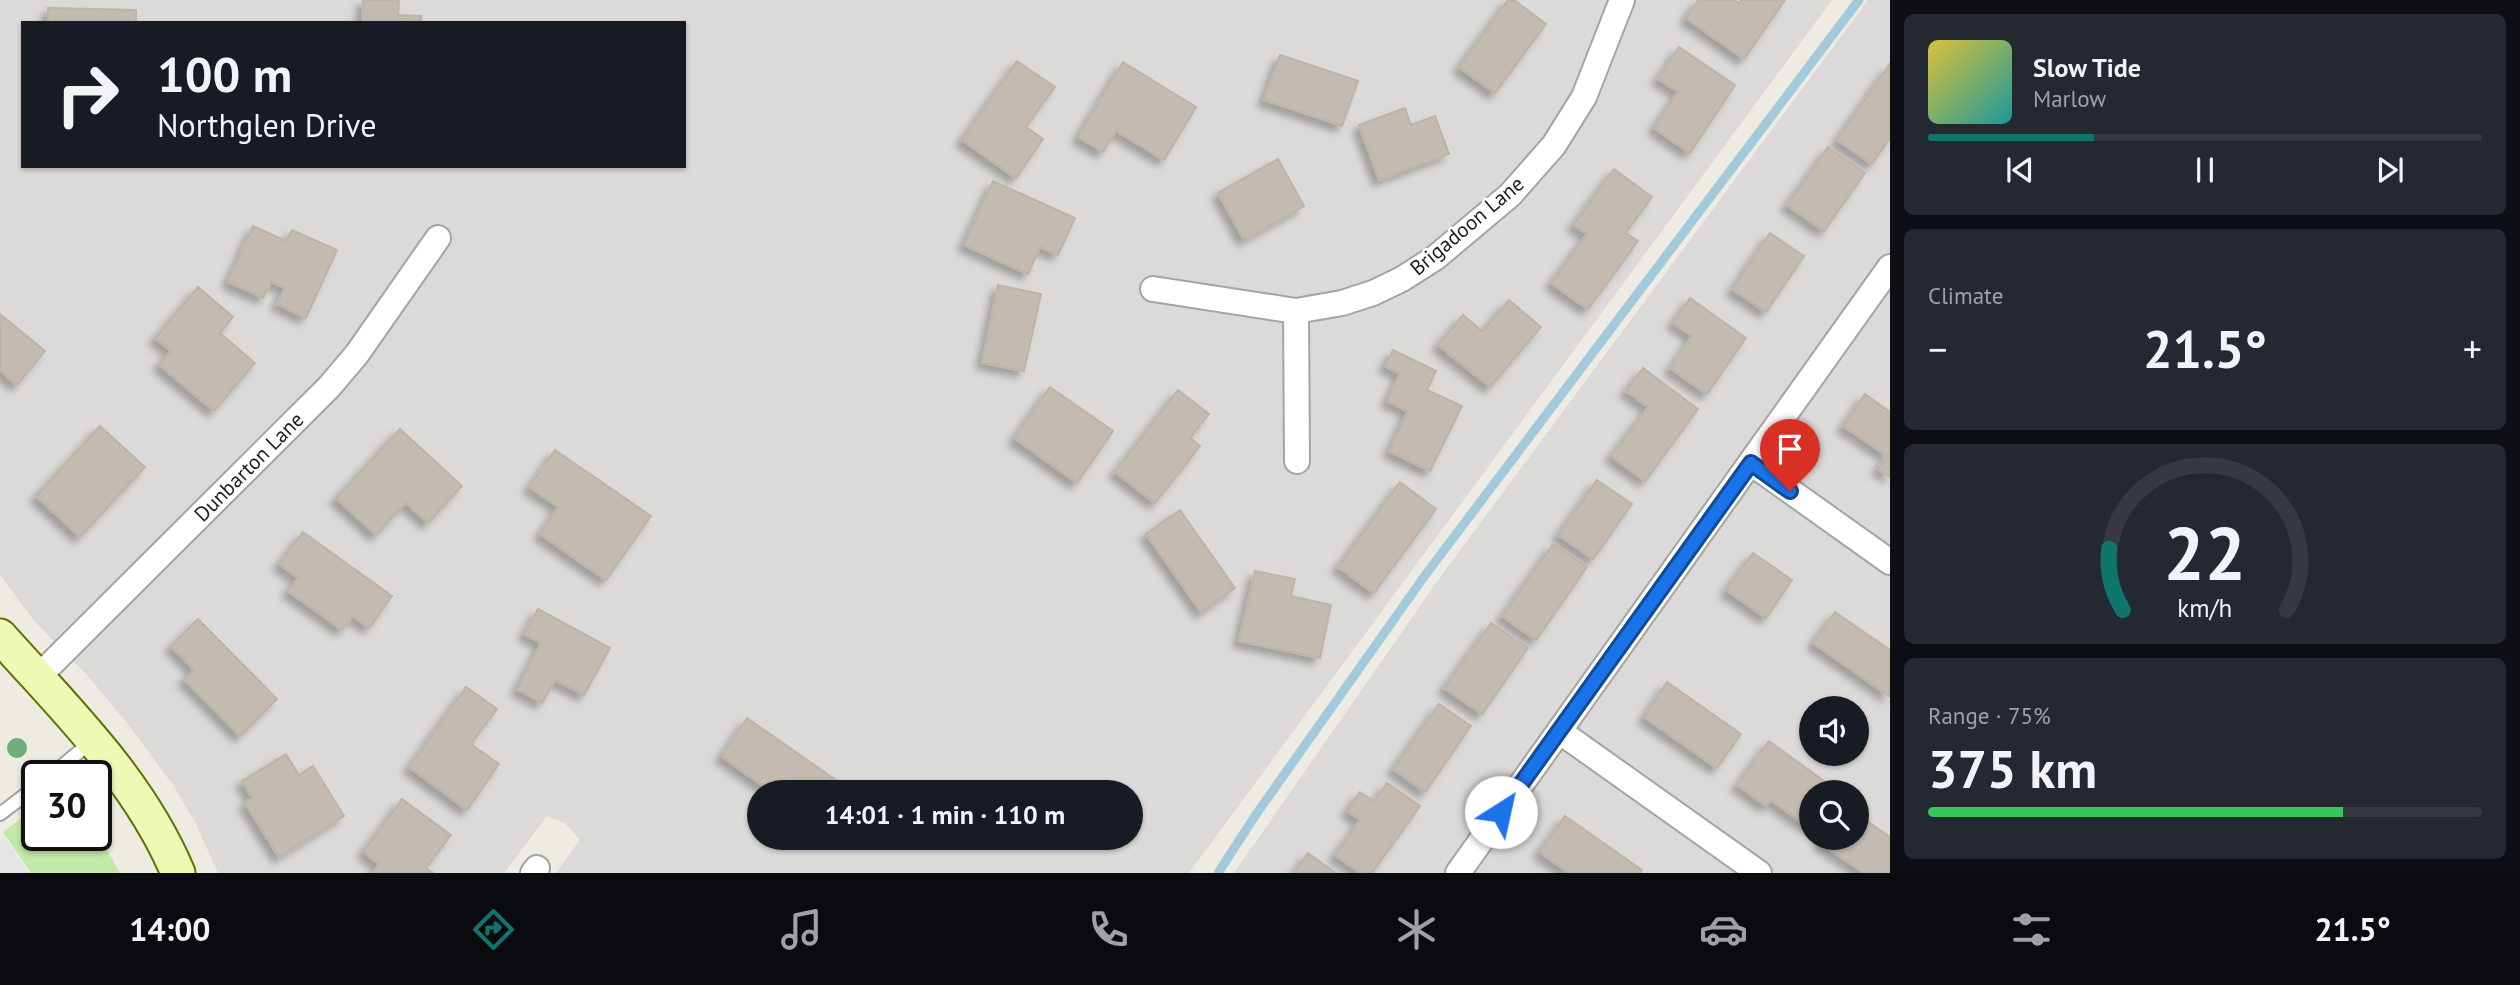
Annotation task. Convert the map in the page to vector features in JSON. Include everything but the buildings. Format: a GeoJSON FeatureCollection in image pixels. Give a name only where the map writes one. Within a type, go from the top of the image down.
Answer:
{"type":"FeatureCollection","features":[{"type":"Feature","properties":{"kind":"main road"},"geometry":{"type":"LineString","coordinates":[[0,636],[112,760],[144,808],[178,873]]}},
{"type":"Feature","properties":{"kind":"street","name":"Brigadoon Lane"},"geometry":{"type":"LineString","coordinates":[[1153,289],[1296,311],[1342,303],[1373,293],[1402,279],[1435,258],[1510,195],[1554,145],[1584,97],[1622,0]]}},
{"type":"Feature","properties":{"kind":"street","name":"Dunbarton Lane"},"geometry":{"type":"LineString","coordinates":[[37,677],[330,387],[387,312],[438,238]]}},
{"type":"Feature","properties":{"kind":"street"},"geometry":{"type":"LineString","coordinates":[[1458,873],[1890,267]]}},
{"type":"Feature","properties":{"kind":"street"},"geometry":{"type":"LineString","coordinates":[[1296,311],[1297,461]]}},
{"type":"Feature","properties":{"kind":"street"},"geometry":{"type":"LineString","coordinates":[[1751,463],[1890,562]]}},
{"type":"Feature","properties":{"kind":"street"},"geometry":{"type":"LineString","coordinates":[[1559,731],[1759,873]]}},
{"type":"Feature","properties":{"kind":"lane"},"geometry":{"type":"LineString","coordinates":[[69,760],[94,740]]}},
{"type":"Feature","properties":{"kind":"lane"},"geometry":{"type":"LineString","coordinates":[[0,814],[21,798]]}},
{"type":"Feature","properties":{"kind":"shaded area"},"geometry":{"type":"Polygon","coordinates":[[[0,0],[1832,0],[1189,873],[556,873],[580,840],[565,823],[547,816],[504,873],[218,873],[195,822],[173,785],[87,675],[35,622],[0,575],[0,0]]]}},
{"type":"Feature","properties":{"kind":"shaded area"},"geometry":{"type":"Polygon","coordinates":[[[1868,0],[1890,0],[1890,873],[1234,873],[1441,576],[1868,0]]]}},
{"type":"Feature","properties":{"kind":"shaded area"},"geometry":{"type":"Polygon","coordinates":[[[5,837],[29,873],[0,873],[0,841],[5,837]]]}},
{"type":"Feature","properties":{"kind":"green space"},"geometry":{"type":"Polygon","coordinates":[[[21,818],[21,851],[107,851],[120,873],[31,873],[3,832],[21,818]]]}},
{"type":"Feature","properties":{"kind":"waterway"},"geometry":{"type":"LineString","coordinates":[[1218,873],[1257,813],[1426,574],[1859,0]]}},
{"type":"Feature","properties":{"kind":"route"},"geometry":{"type":"LineString","coordinates":[[1501,812],[1751,463],[1790,491]]}}]}
